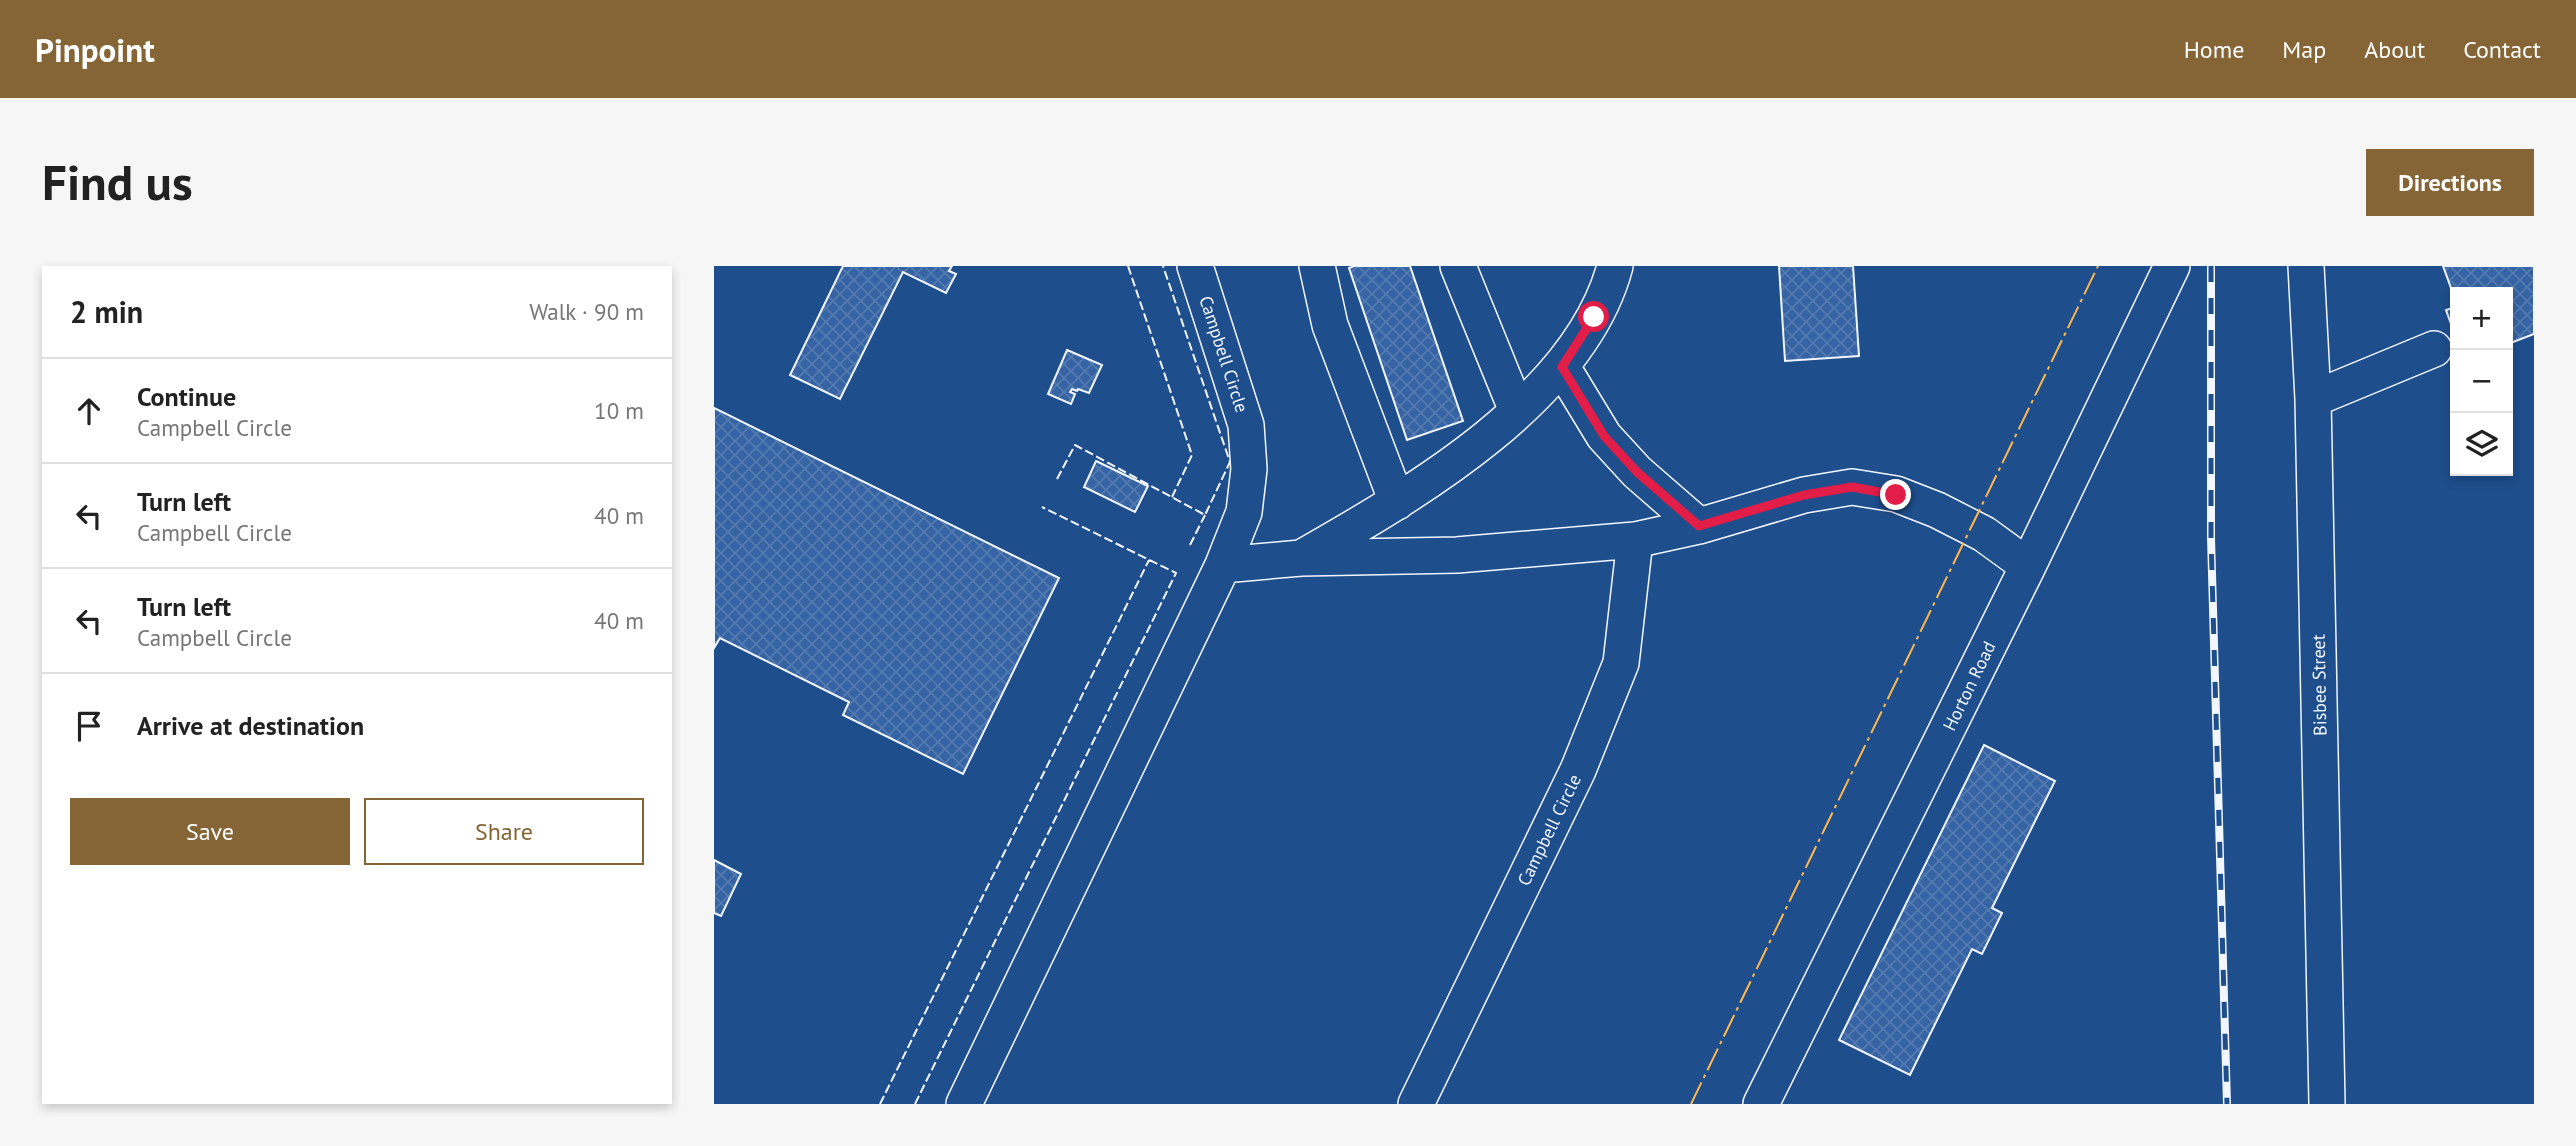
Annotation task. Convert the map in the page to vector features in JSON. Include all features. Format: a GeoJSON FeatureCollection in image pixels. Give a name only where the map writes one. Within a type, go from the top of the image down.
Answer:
{"type":"FeatureCollection","features":[{"type":"Feature","properties":{"kind":"street","name":"Campbell Circle"},"geometry":{"type":"LineString","coordinates":[[964,1104],[1223,565],[1244,512],[1249,468],[1246,425],[1195,266]]}},
{"type":"Feature","properties":{"kind":"street"},"geometry":{"type":"LineString","coordinates":[[1317,266],[1334,336],[1397,502]]}},
{"type":"Feature","properties":{"kind":"street"},"geometry":{"type":"LineString","coordinates":[[1458,266],[1517,411]]}},
{"type":"Feature","properties":{"kind":"street"},"geometry":{"type":"LineString","coordinates":[[1301,558],[1397,502],[1470,450],[1517,411],[1562,367],[1608,292],[1615,266]]}},
{"type":"Feature","properties":{"kind":"street","name":"Horton Road"},"geometry":{"type":"LineString","coordinates":[[1760,1104],[2028,566],[2172,266]]}},
{"type":"Feature","properties":{"kind":"street","name":"Bisbee Street"},"geometry":{"type":"LineString","coordinates":[[2306,266],[2313,399],[2327,1104]]}},
{"type":"Feature","properties":{"kind":"street"},"geometry":{"type":"LineString","coordinates":[[2313,399],[2434,349]]}},
{"type":"Feature","properties":{"kind":"street"},"geometry":{"type":"LineString","coordinates":[[1562,367],[1604,436],[1637,472],[1699,526]]}},
{"type":"Feature","properties":{"kind":"street"},"geometry":{"type":"LineString","coordinates":[[1223,565],[1301,558],[1457,555],[1635,540],[1699,526],[1804,495],[1852,487],[1896,495],[1937,510],[1984,534],[2028,566]]}},
{"type":"Feature","properties":{"kind":"street","name":"Campbell Circle"},"geometry":{"type":"LineString","coordinates":[[1416,1104],[1578,770],[1621,663],[1635,540]]}},
{"type":"Feature","properties":{"kind":"building"},"geometry":{"type":"Polygon","coordinates":[[[843,266],[952,266],[949,271],[956,274],[946,293],[903,272],[840,399],[790,375],[843,266]]]}},
{"type":"Feature","properties":{"kind":"building"},"geometry":{"type":"Polygon","coordinates":[[[1410,266],[1463,421],[1407,440],[1349,268],[1410,266]]]}},
{"type":"Feature","properties":{"kind":"building"},"geometry":{"type":"Polygon","coordinates":[[[1779,266],[1853,266],[1859,356],[1785,361],[1779,266]]]}},
{"type":"Feature","properties":{"kind":"building"},"geometry":{"type":"Polygon","coordinates":[[[2443,266],[2534,266],[2534,334],[2513,342],[2513,287],[2451,287],[2443,266]]]}},
{"type":"Feature","properties":{"kind":"building"},"geometry":{"type":"Polygon","coordinates":[[[1067,350],[1102,365],[1089,393],[1072,389],[1070,392],[1075,394],[1071,404],[1048,394],[1067,350]]]}},
{"type":"Feature","properties":{"kind":"building"},"geometry":{"type":"Polygon","coordinates":[[[714,408],[1059,578],[963,774],[843,715],[849,702],[720,638],[714,648],[714,408]]]}},
{"type":"Feature","properties":{"kind":"building"},"geometry":{"type":"Polygon","coordinates":[[[1096,461],[1148,486],[1135,512],[1084,487],[1096,461]]]}},
{"type":"Feature","properties":{"kind":"building"},"geometry":{"type":"Polygon","coordinates":[[[1984,745],[2055,781],[1992,908],[2002,913],[1982,954],[1972,949],[1910,1075],[1839,1040],[1984,745]]]}},
{"type":"Feature","properties":{"kind":"building"},"geometry":{"type":"Polygon","coordinates":[[[714,860],[741,874],[721,916],[714,913],[714,860]]]}},
{"type":"Feature","properties":{"kind":"railway"},"geometry":{"type":"LineString","coordinates":[[2211,266],[2211,538],[2227,1104]]}},
{"type":"Feature","properties":{"kind":"fence"},"geometry":{"type":"LineString","coordinates":[[1128,266],[1192,455],[1172,497]]}},
{"type":"Feature","properties":{"kind":"fence"},"geometry":{"type":"LineString","coordinates":[[1057,479],[1075,445],[1205,515],[1230,462],[1163,266]]}},
{"type":"Feature","properties":{"kind":"fence"},"geometry":{"type":"LineString","coordinates":[[915,1104],[1176,573],[1042,507]]}},
{"type":"Feature","properties":{"kind":"fence"},"geometry":{"type":"LineString","coordinates":[[1190,545],[1205,515]]}},
{"type":"Feature","properties":{"kind":"fence"},"geometry":{"type":"LineString","coordinates":[[880,1104],[1149,560]]}},
{"type":"Feature","properties":{"kind":"power"},"geometry":{"type":"LineString","coordinates":[[1691,1104],[2098,266]]}},
{"type":"Feature","properties":{"kind":"route"},"geometry":{"type":"LineString","coordinates":[[1594,317],[1562,367],[1604,436],[1637,472],[1699,526],[1804,495],[1852,487],[1896,495]]}}]}
